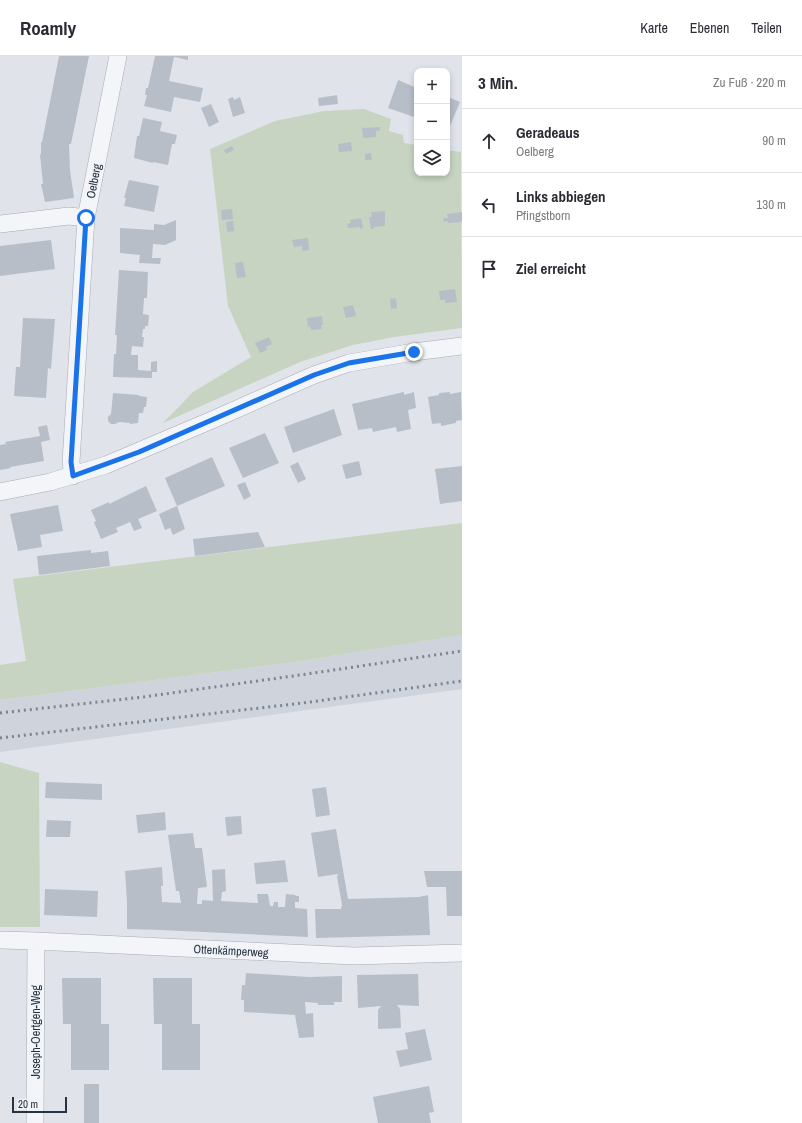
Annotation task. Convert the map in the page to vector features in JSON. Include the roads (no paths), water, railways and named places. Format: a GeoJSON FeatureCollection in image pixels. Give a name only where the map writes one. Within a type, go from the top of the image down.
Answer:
{"type":"FeatureCollection","features":[{"type":"Feature","properties":{"kind":"street","name":"Oelberg"},"geometry":{"type":"LineString","coordinates":[[73,476],[71,462],[86,218],[118,56]]}},
{"type":"Feature","properties":{"kind":"street"},"geometry":{"type":"LineString","coordinates":[[0,224],[69,216],[86,218]]}},
{"type":"Feature","properties":{"kind":"street"},"geometry":{"type":"LineString","coordinates":[[0,492],[73,476],[139,452],[314,375],[349,363],[414,352],[462,346]]}},
{"type":"Feature","properties":{"kind":"street","name":"Ottenkämperweg"},"geometry":{"type":"LineString","coordinates":[[0,940],[354,956],[462,953]]}},
{"type":"Feature","properties":{"kind":"street","name":"Joseph-Oertgen-Weg"},"geometry":{"type":"LineString","coordinates":[[35,1123],[36,941]]}},
{"type":"Feature","properties":{"kind":"railway"},"geometry":{"type":"LineString","coordinates":[[0,713],[143,697],[462,651]]}},
{"type":"Feature","properties":{"kind":"railway"},"geometry":{"type":"LineString","coordinates":[[0,738],[303,703],[462,681]]}}]}
